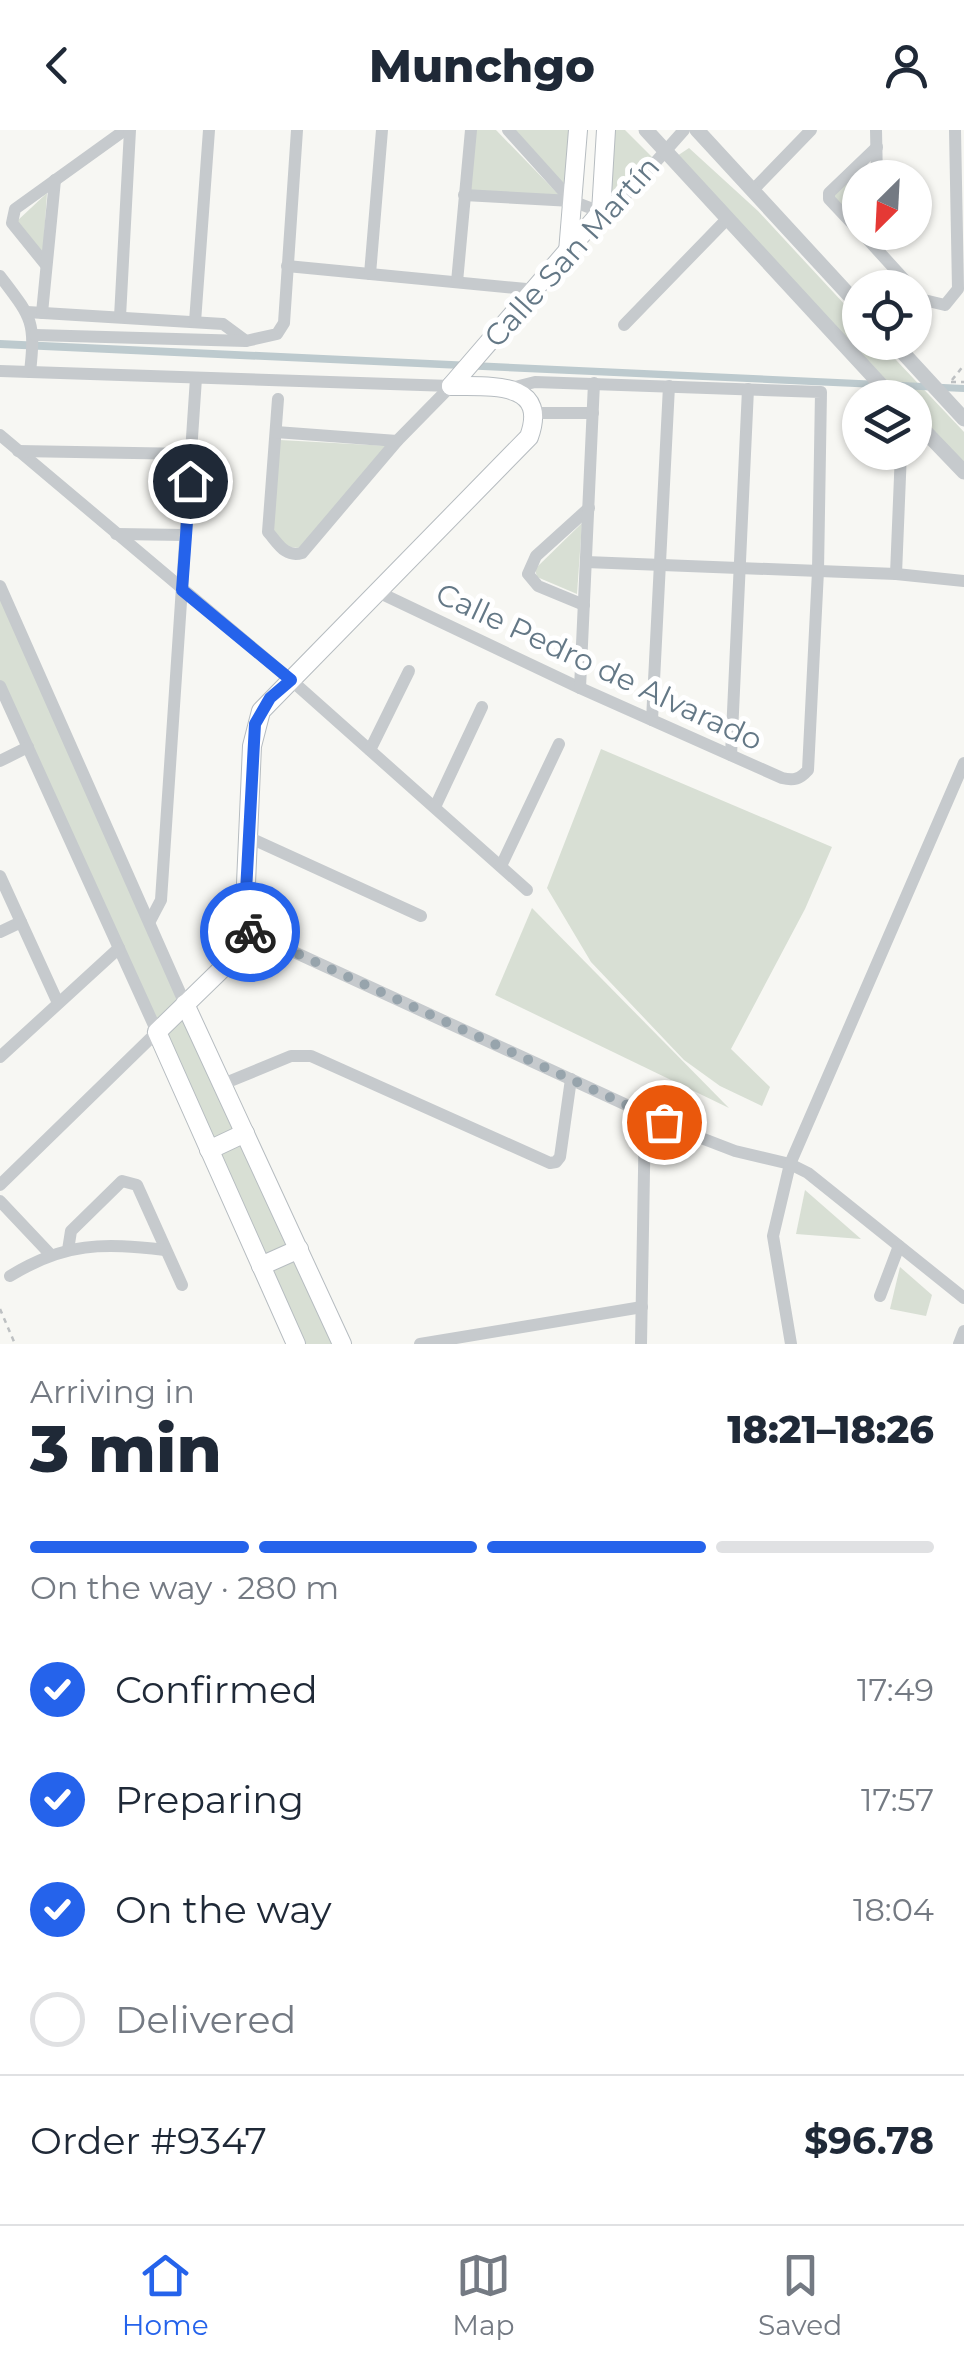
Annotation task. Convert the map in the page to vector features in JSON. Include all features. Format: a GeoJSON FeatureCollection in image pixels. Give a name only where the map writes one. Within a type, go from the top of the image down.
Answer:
{"type":"FeatureCollection","features":[{"type":"Feature","properties":{"kind":"main road"},"geometry":{"type":"LineString","coordinates":[[568,252],[578,130]]}},
{"type":"Feature","properties":{"kind":"main road"},"geometry":{"type":"LineString","coordinates":[[600,212],[606,130]]}},
{"type":"Feature","properties":{"kind":"main road","name":"Calle San Martín"},"geometry":{"type":"LineString","coordinates":[[456,380],[600,212]]}},
{"type":"Feature","properties":{"kind":"main road"},"geometry":{"type":"LineString","coordinates":[[296,1344],[157,1032],[231,960],[244,929],[255,724],[270,698],[529,437],[532,413],[521,394],[511,388],[456,380]]}},
{"type":"Feature","properties":{"kind":"main road"},"geometry":{"type":"LineString","coordinates":[[186,1004],[342,1344]]}},
{"type":"Feature","properties":{"kind":"main road"},"geometry":{"type":"LineString","coordinates":[[210,1150],[246,1133]]}},
{"type":"Feature","properties":{"kind":"main road"},"geometry":{"type":"LineString","coordinates":[[261,1266],[299,1249]]}},
{"type":"Feature","properties":{"kind":"street"},"geometry":{"type":"LineString","coordinates":[[46,265],[12,223],[15,209],[128,130]]}},
{"type":"Feature","properties":{"kind":"street"},"geometry":{"type":"LineString","coordinates":[[120,318],[128,130]]}},
{"type":"Feature","properties":{"kind":"street"},"geometry":{"type":"LineString","coordinates":[[195,322],[208,130]]}},
{"type":"Feature","properties":{"kind":"street"},"geometry":{"type":"LineString","coordinates":[[34,343],[246,341],[268,339],[276,334],[284,322],[297,130]]}},
{"type":"Feature","properties":{"kind":"street"},"geometry":{"type":"LineString","coordinates":[[370,274],[382,130]]}},
{"type":"Feature","properties":{"kind":"street"},"geometry":{"type":"LineString","coordinates":[[457,282],[471,130]]}},
{"type":"Feature","properties":{"kind":"street"},"geometry":{"type":"LineString","coordinates":[[508,130],[572,202]]}},
{"type":"Feature","properties":{"kind":"street"},"geometry":{"type":"LineString","coordinates":[[646,130],[878,380]]}},
{"type":"Feature","properties":{"kind":"street","name":"Calle San Martín"},"geometry":{"type":"LineString","coordinates":[[600,212],[622,200],[684,130]]}},
{"type":"Feature","properties":{"kind":"street"},"geometry":{"type":"LineString","coordinates":[[698,130],[842,288]]}},
{"type":"Feature","properties":{"kind":"street"},"geometry":{"type":"LineString","coordinates":[[752,191],[811,130]]}},
{"type":"Feature","properties":{"kind":"street"},"geometry":{"type":"LineString","coordinates":[[876,130],[877,160]]}},
{"type":"Feature","properties":{"kind":"street"},"geometry":{"type":"LineString","coordinates":[[932,302],[946,305],[958,290],[955,130]]}},
{"type":"Feature","properties":{"kind":"street"},"geometry":{"type":"LineString","coordinates":[[863,160],[877,147]]}},
{"type":"Feature","properties":{"kind":"street"},"geometry":{"type":"LineString","coordinates":[[42,313],[55,180]]}},
{"type":"Feature","properties":{"kind":"street"},"geometry":{"type":"LineString","coordinates":[[842,181],[829,193],[829,199],[842,213]]}},
{"type":"Feature","properties":{"kind":"street"},"geometry":{"type":"LineString","coordinates":[[464,195],[572,202],[600,212]]}},
{"type":"Feature","properties":{"kind":"street"},"geometry":{"type":"LineString","coordinates":[[624,325],[728,218]]}},
{"type":"Feature","properties":{"kind":"street"},"geometry":{"type":"LineString","coordinates":[[878,252],[896,270]]}},
{"type":"Feature","properties":{"kind":"street"},"geometry":{"type":"LineString","coordinates":[[287,266],[537,290]]}},
{"type":"Feature","properties":{"kind":"street"},"geometry":{"type":"LineString","coordinates":[[0,276],[27,312],[34,343],[30,372]]}},
{"type":"Feature","properties":{"kind":"street"},"geometry":{"type":"LineString","coordinates":[[27,312],[223,324],[246,341]]}},
{"type":"Feature","properties":{"kind":"street"},"geometry":{"type":"LineString","coordinates":[[910,360],[945,387],[962,414]]}},
{"type":"Feature","properties":{"kind":"street"},"geometry":{"type":"LineString","coordinates":[[0,372],[456,380]]}},
{"type":"Feature","properties":{"kind":"street"},"geometry":{"type":"LineString","coordinates":[[150,921],[161,900],[196,378]]}},
{"type":"Feature","properties":{"kind":"street"},"geometry":{"type":"LineString","coordinates":[[278,400],[268,532],[285,552],[294,555],[302,553],[456,380]]}},
{"type":"Feature","properties":{"kind":"street"},"geometry":{"type":"LineString","coordinates":[[511,388],[535,382],[821,392],[818,571]]}},
{"type":"Feature","properties":{"kind":"street"},"geometry":{"type":"LineString","coordinates":[[580,688],[594,384]]}},
{"type":"Feature","properties":{"kind":"street"},"geometry":{"type":"LineString","coordinates":[[652,720],[669,386]]}},
{"type":"Feature","properties":{"kind":"street"},"geometry":{"type":"LineString","coordinates":[[730,756],[748,390]]}},
{"type":"Feature","properties":{"kind":"street"},"geometry":{"type":"LineString","coordinates":[[532,413],[593,413]]}},
{"type":"Feature","properties":{"kind":"street"},"geometry":{"type":"LineString","coordinates":[[276,432],[398,441]]}},
{"type":"Feature","properties":{"kind":"street"},"geometry":{"type":"LineString","coordinates":[[0,435],[291,680],[527,890]]}},
{"type":"Feature","properties":{"kind":"street"},"geometry":{"type":"LineString","coordinates":[[932,439],[964,472]]}},
{"type":"Feature","properties":{"kind":"street"},"geometry":{"type":"LineString","coordinates":[[18,451],[191,454]]}},
{"type":"Feature","properties":{"kind":"street"},"geometry":{"type":"LineString","coordinates":[[896,574],[900,470]]}},
{"type":"Feature","properties":{"kind":"street"},"geometry":{"type":"LineString","coordinates":[[584,605],[538,586],[528,574],[536,556],[588,508]]}},
{"type":"Feature","properties":{"kind":"street"},"geometry":{"type":"LineString","coordinates":[[116,534],[186,535]]}},
{"type":"Feature","properties":{"kind":"street"},"geometry":{"type":"LineString","coordinates":[[586,562],[964,580]]}},
{"type":"Feature","properties":{"kind":"street","name":"Calle Pedro de Alvarado"},"geometry":{"type":"LineString","coordinates":[[378,592],[580,688],[792,780],[801,778],[810,760],[818,571]]}},
{"type":"Feature","properties":{"kind":"street"},"geometry":{"type":"LineString","coordinates":[[0,586],[186,1004]]}},
{"type":"Feature","properties":{"kind":"street"},"geometry":{"type":"LineString","coordinates":[[370,750],[409,671]]}},
{"type":"Feature","properties":{"kind":"street"},"geometry":{"type":"LineString","coordinates":[[0,686],[157,1032],[0,1186]]}},
{"type":"Feature","properties":{"kind":"street"},"geometry":{"type":"LineString","coordinates":[[435,807],[482,707]]}},
{"type":"Feature","properties":{"kind":"street"},"geometry":{"type":"LineString","coordinates":[[500,866],[559,744]]}},
{"type":"Feature","properties":{"kind":"street"},"geometry":{"type":"LineString","coordinates":[[0,761],[28,747]]}},
{"type":"Feature","properties":{"kind":"street"},"geometry":{"type":"LineString","coordinates":[[791,1344],[773,1236],[790,1164],[964,763]]}},
{"type":"Feature","properties":{"kind":"street"},"geometry":{"type":"LineString","coordinates":[[248,836],[421,916]]}},
{"type":"Feature","properties":{"kind":"street"},"geometry":{"type":"LineString","coordinates":[[0,876],[58,1003]]}},
{"type":"Feature","properties":{"kind":"street"},"geometry":{"type":"LineString","coordinates":[[0,932],[21,922]]}},
{"type":"Feature","properties":{"kind":"street"},"geometry":{"type":"LineString","coordinates":[[244,929],[683,1131],[808,1172],[964,1298]]}},
{"type":"Feature","properties":{"kind":"street"},"geometry":{"type":"LineString","coordinates":[[0,1057],[119,948]]}},
{"type":"Feature","properties":{"kind":"street"},"geometry":{"type":"LineString","coordinates":[[223,1084],[291,1056],[311,1056],[550,1163],[560,1157],[570,1079]]}},
{"type":"Feature","properties":{"kind":"street"},"geometry":{"type":"LineString","coordinates":[[641,1344],[645,1114]]}},
{"type":"Feature","properties":{"kind":"street"},"geometry":{"type":"LineString","coordinates":[[68,1250],[70,1230],[122,1181],[130,1180],[137,1185],[182,1286]]}},
{"type":"Feature","properties":{"kind":"street"},"geometry":{"type":"LineString","coordinates":[[0,1201],[50,1254]]}},
{"type":"Feature","properties":{"kind":"street"},"geometry":{"type":"LineString","coordinates":[[10,1276],[50,1254],[68,1250],[109,1245],[165,1250]]}},
{"type":"Feature","properties":{"kind":"street"},"geometry":{"type":"LineString","coordinates":[[880,1296],[899,1246]]}},
{"type":"Feature","properties":{"kind":"street"},"geometry":{"type":"LineString","coordinates":[[420,1344],[642,1307]]}},
{"type":"Feature","properties":{"kind":"street"},"geometry":{"type":"LineString","coordinates":[[959,1344],[964,1331]]}},
{"type":"Feature","properties":{"kind":"path"},"geometry":{"type":"LineString","coordinates":[[945,387],[964,365]]}},
{"type":"Feature","properties":{"kind":"path"},"geometry":{"type":"LineString","coordinates":[[0,1309],[15,1344]]}},
{"type":"Feature","properties":{"kind":"shaded area"},"geometry":{"type":"Polygon","coordinates":[[[475,130],[496,130],[562,198],[468,192],[475,130]]]}},
{"type":"Feature","properties":{"kind":"shaded area"},"geometry":{"type":"Polygon","coordinates":[[[515,130],[570,130],[565,186],[515,130]]]}},
{"type":"Feature","properties":{"kind":"shaded area"},"geometry":{"type":"Polygon","coordinates":[[[614,130],[625,130],[653,158],[621,198],[607,205],[614,130]]]}},
{"type":"Feature","properties":{"kind":"shaded area"},"geometry":{"type":"Polygon","coordinates":[[[689,148],[758,211],[842,302],[842,334],[677,156],[689,148]]]}},
{"type":"Feature","properties":{"kind":"shaded area"},"geometry":{"type":"Polygon","coordinates":[[[842,186],[842,208],[833,199],[842,186]]]}},
{"type":"Feature","properties":{"kind":"shaded area"},"geometry":{"type":"Polygon","coordinates":[[[47,193],[43,253],[16,222],[47,193]]]}},
{"type":"Feature","properties":{"kind":"shaded area"},"geometry":{"type":"Polygon","coordinates":[[[0,340],[857,380],[842,380],[842,386],[0,348],[0,340]]]}},
{"type":"Feature","properties":{"kind":"shaded area"},"geometry":{"type":"Polygon","coordinates":[[[867,360],[896,360],[915,380],[885,380],[867,360]]]}},
{"type":"Feature","properties":{"kind":"shaded area"},"geometry":{"type":"Polygon","coordinates":[[[932,384],[964,385],[964,392],[932,391],[932,384]]]}},
{"type":"Feature","properties":{"kind":"shaded area"},"geometry":{"type":"Polygon","coordinates":[[[932,398],[964,432],[964,465],[932,430],[932,398]]]}},
{"type":"Feature","properties":{"kind":"shaded area"},"geometry":{"type":"Polygon","coordinates":[[[280,440],[389,446],[300,548],[287,547],[273,530],[280,440]]]}},
{"type":"Feature","properties":{"kind":"shaded area"},"geometry":{"type":"Polygon","coordinates":[[[582,523],[577,594],[537,577],[535,569],[582,523]]]}},
{"type":"Feature","properties":{"kind":"shaded area"},"geometry":{"type":"Polygon","coordinates":[[[0,594],[338,1344],[300,1344],[0,681],[0,594]]]}},
{"type":"Feature","properties":{"kind":"shaded area"},"geometry":{"type":"Polygon","coordinates":[[[601,749],[832,847],[805,909],[731,1049],[770,1087],[762,1106],[720,1086],[684,1060],[591,962],[547,888],[601,749]]]}},
{"type":"Feature","properties":{"kind":"shaded area"},"geometry":{"type":"Polygon","coordinates":[[[532,908],[729,1108],[495,995],[532,908]]]}},
{"type":"Feature","properties":{"kind":"shaded area"},"geometry":{"type":"Polygon","coordinates":[[[805,1190],[861,1239],[796,1234],[805,1190]]]}},
{"type":"Feature","properties":{"kind":"shaded area"},"geometry":{"type":"Polygon","coordinates":[[[900,1267],[932,1295],[926,1316],[890,1309],[900,1267]]]}},
{"type":"Feature","properties":{"kind":"way so far"},"geometry":{"type":"LineString","coordinates":[[250,932],[664,1122]]}},
{"type":"Feature","properties":{"kind":"route"},"geometry":{"type":"LineString","coordinates":[[190,481],[182,590],[291,680],[270,698],[255,724],[244,929],[250,932]]}}]}
